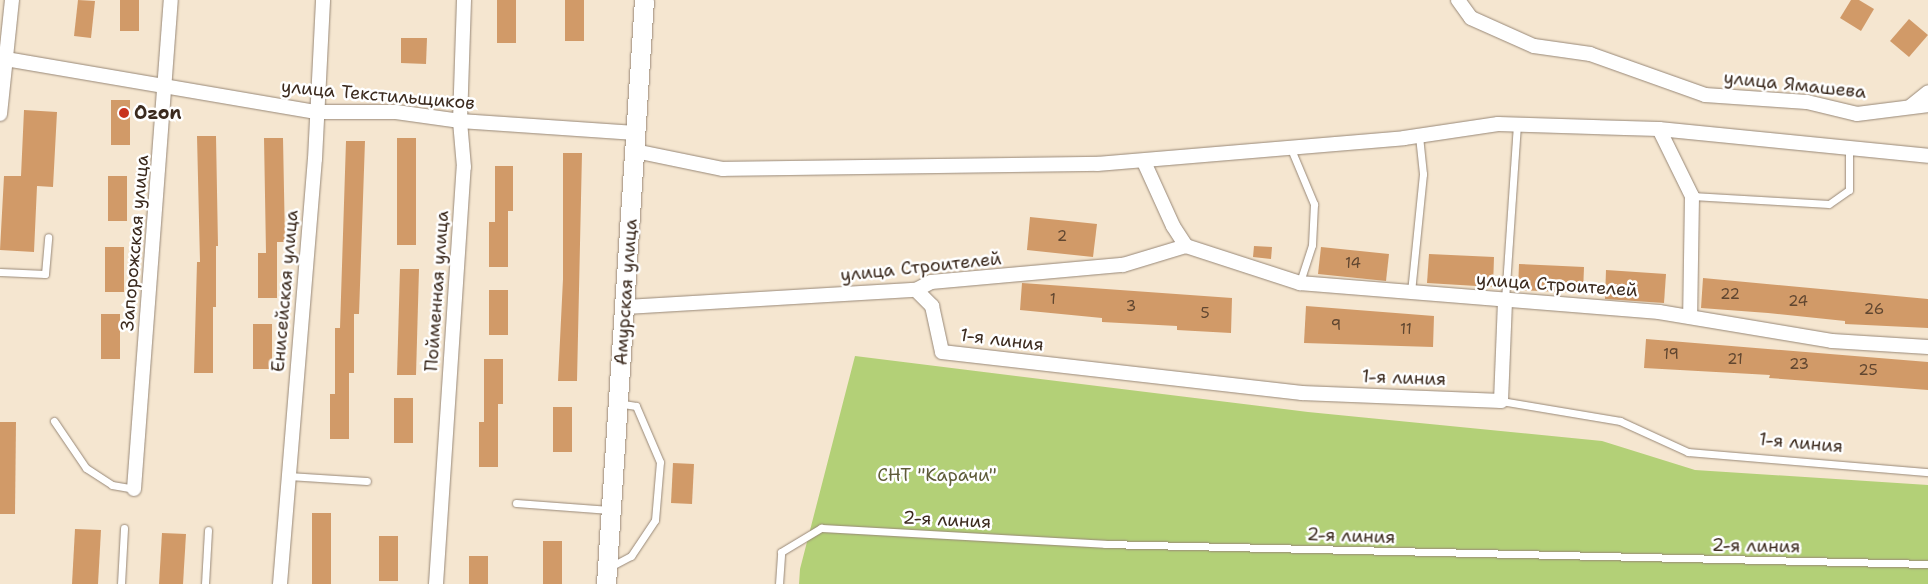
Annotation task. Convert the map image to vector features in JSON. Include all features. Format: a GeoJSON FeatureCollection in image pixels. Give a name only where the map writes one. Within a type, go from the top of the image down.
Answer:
{"type":"FeatureCollection","features":[{"type":"Feature","properties":{"kind":"street"},"geometry":{"type":"LineString","coordinates":[[0,114],[3,59],[12,0]]}},
{"type":"Feature","properties":{"kind":"street","name":"Запорожская улица"},"geometry":{"type":"LineString","coordinates":[[134,489],[166,86],[171,0]]}},
{"type":"Feature","properties":{"kind":"street","name":"Енисейская улица"},"geometry":{"type":"LineString","coordinates":[[280,584],[315,159],[323,0]]}},
{"type":"Feature","properties":{"kind":"street","name":"Пойменная улица"},"geometry":{"type":"LineString","coordinates":[[436,584],[464,167],[460,122],[464,0]]}},
{"type":"Feature","properties":{"kind":"street","name":"Амурская улица"},"geometry":{"type":"LineString","coordinates":[[607,576],[617,403],[626,307],[644,0]]}},
{"type":"Feature","properties":{"kind":"street","name":"улица Ямашева"},"geometry":{"type":"LineString","coordinates":[[1458,0],[1471,18],[1534,46],[1590,54],[1705,95],[1807,102],[1857,114],[1928,105]]}},
{"type":"Feature","properties":{"kind":"street","name":"улица Текстильщиков"},"geometry":{"type":"LineString","coordinates":[[3,59],[316,112],[396,112],[460,122],[636,142],[722,169],[1144,162],[1419,136],[1498,124],[1659,128],[1928,156]]}},
{"type":"Feature","properties":{"kind":"street"},"geometry":{"type":"LineString","coordinates":[[1911,106],[1928,92]]}},
{"type":"Feature","properties":{"kind":"street"},"geometry":{"type":"LineString","coordinates":[[1659,128],[1692,196],[1690,317]]}},
{"type":"Feature","properties":{"kind":"street"},"geometry":{"type":"LineString","coordinates":[[1144,162],[1173,226],[1186,246]]}},
{"type":"Feature","properties":{"kind":"street","name":"улица Строителей"},"geometry":{"type":"LineString","coordinates":[[626,307],[916,290],[931,282],[1123,265],[1186,246],[1300,283],[1660,312],[1832,341],[1928,347]]}},
{"type":"Feature","properties":{"kind":"street","name":"1-я линия"},"geometry":{"type":"LineString","coordinates":[[916,290],[932,306],[942,352],[1302,393],[1501,401]]}},
{"type":"Feature","properties":{"kind":"street"},"geometry":{"type":"LineString","coordinates":[[1501,401],[1505,300]]}},
{"type":"Feature","properties":{"kind":"lane"},"geometry":{"type":"LineString","coordinates":[[1505,300],[1518,124]]}},
{"type":"Feature","properties":{"kind":"lane"},"geometry":{"type":"LineString","coordinates":[[1410,293],[1423,174],[1419,136]]}},
{"type":"Feature","properties":{"kind":"lane"},"geometry":{"type":"LineString","coordinates":[[1692,196],[1829,204],[1848,190],[1849,148]]}},
{"type":"Feature","properties":{"kind":"lane"},"geometry":{"type":"LineString","coordinates":[[1291,149],[1314,204],[1312,245],[1300,283]]}},
{"type":"Feature","properties":{"kind":"lane"},"geometry":{"type":"LineString","coordinates":[[0,272],[45,274],[48,237]]}},
{"type":"Feature","properties":{"kind":"lane","name":"1-я линия"},"geometry":{"type":"LineString","coordinates":[[1501,401],[1620,421],[1688,452],[1928,472]]}},
{"type":"Feature","properties":{"kind":"lane"},"geometry":{"type":"LineString","coordinates":[[607,576],[631,556],[655,520],[660,462],[636,406],[617,403]]}},
{"type":"Feature","properties":{"kind":"lane"},"geometry":{"type":"LineString","coordinates":[[54,421],[86,468],[112,485],[134,489]]}},
{"type":"Feature","properties":{"kind":"lane"},"geometry":{"type":"LineString","coordinates":[[288,476],[367,481]]}},
{"type":"Feature","properties":{"kind":"lane"},"geometry":{"type":"LineString","coordinates":[[516,503],[610,510]]}},
{"type":"Feature","properties":{"kind":"lane"},"geometry":{"type":"LineString","coordinates":[[122,584],[124,528]]}},
{"type":"Feature","properties":{"kind":"lane","name":"2-я линия"},"geometry":{"type":"LineString","coordinates":[[780,584],[781,552],[821,528],[1105,544],[1928,564]]}},
{"type":"Feature","properties":{"kind":"lane"},"geometry":{"type":"LineString","coordinates":[[205,584],[208,530]]}},
{"type":"Feature","properties":{"kind":"green space","name":"СНТ \"Карачи\""},"geometry":{"type":"Polygon","coordinates":[[[855,356],[1308,412],[1602,441],[1695,470],[1928,485],[1928,584],[799,584],[800,569],[855,356]]]}},
{"type":"Feature","properties":{"kind":"building"},"geometry":{"type":"Polygon","coordinates":[[[78,0],[95,1],[91,38],[74,36],[78,0]]]}},
{"type":"Feature","properties":{"kind":"building"},"geometry":{"type":"Polygon","coordinates":[[[120,0],[139,0],[139,31],[120,31],[120,0]]]}},
{"type":"Feature","properties":{"kind":"building"},"geometry":{"type":"Polygon","coordinates":[[[497,0],[516,0],[516,43],[497,43],[497,0]]]}},
{"type":"Feature","properties":{"kind":"building"},"geometry":{"type":"Polygon","coordinates":[[[565,0],[584,0],[584,41],[565,41],[565,0]]]}},
{"type":"Feature","properties":{"kind":"building"},"geometry":{"type":"Polygon","coordinates":[[[1851,0],[1859,0],[1874,9],[1861,31],[1840,18],[1851,0]]]}},
{"type":"Feature","properties":{"kind":"building"},"geometry":{"type":"Polygon","coordinates":[[[1909,19],[1928,35],[1909,57],[1890,41],[1909,19]]]}},
{"type":"Feature","properties":{"kind":"building"},"geometry":{"type":"Polygon","coordinates":[[[401,38],[427,38],[426,64],[401,63],[401,38]]]}},
{"type":"Feature","properties":{"kind":"building"},"geometry":{"type":"Polygon","coordinates":[[[111,100],[130,100],[130,145],[111,145],[111,100]]]}},
{"type":"Feature","properties":{"kind":"building"},"geometry":{"type":"Polygon","coordinates":[[[24,110],[57,112],[53,187],[37,186],[34,252],[0,250],[4,176],[21,176],[24,110]]]}},
{"type":"Feature","properties":{"kind":"building"},"geometry":{"type":"Polygon","coordinates":[[[197,136],[216,136],[218,246],[216,246],[216,307],[213,307],[213,373],[194,373],[197,262],[200,262],[197,136]]]}},
{"type":"Feature","properties":{"kind":"building"},"geometry":{"type":"Polygon","coordinates":[[[264,138],[283,138],[285,242],[277,242],[277,298],[258,298],[258,253],[266,253],[264,138]]]}},
{"type":"Feature","properties":{"kind":"building"},"geometry":{"type":"Polygon","coordinates":[[[397,138],[416,138],[416,245],[397,245],[397,138]]]}},
{"type":"Feature","properties":{"kind":"building"},"geometry":{"type":"Polygon","coordinates":[[[346,141],[365,141],[359,314],[354,314],[354,373],[349,373],[349,439],[330,439],[330,394],[335,394],[335,328],[340,328],[346,141]]]}},
{"type":"Feature","properties":{"kind":"building"},"geometry":{"type":"Polygon","coordinates":[[[563,153],[582,153],[577,381],[558,381],[563,279],[563,153]]]}},
{"type":"Feature","properties":{"kind":"building"},"geometry":{"type":"Polygon","coordinates":[[[495,166],[513,166],[513,211],[508,211],[508,267],[489,267],[489,222],[495,222],[495,166]]]}},
{"type":"Feature","properties":{"kind":"building"},"geometry":{"type":"Polygon","coordinates":[[[108,176],[127,176],[127,221],[108,221],[108,176]]]}},
{"type":"Feature","properties":{"kind":"building"},"geometry":{"type":"Polygon","coordinates":[[[1030,217],[1097,224],[1093,257],[1027,250],[1030,217]]]}},
{"type":"Feature","properties":{"kind":"building"},"geometry":{"type":"Polygon","coordinates":[[[1254,246],[1272,247],[1271,259],[1253,257],[1254,246]]]}},
{"type":"Feature","properties":{"kind":"building"},"geometry":{"type":"Polygon","coordinates":[[[105,247],[124,247],[124,292],[105,292],[105,247]]]}},
{"type":"Feature","properties":{"kind":"building"},"geometry":{"type":"Polygon","coordinates":[[[1321,247],[1389,254],[1386,281],[1318,274],[1321,247]]]}},
{"type":"Feature","properties":{"kind":"building"},"geometry":{"type":"Polygon","coordinates":[[[1429,254],[1494,257],[1493,287],[1427,283],[1429,254]]]}},
{"type":"Feature","properties":{"kind":"building"},"geometry":{"type":"Polygon","coordinates":[[[1519,264],[1584,267],[1583,293],[1518,290],[1519,264]]]}},
{"type":"Feature","properties":{"kind":"building"},"geometry":{"type":"Polygon","coordinates":[[[400,269],[419,269],[416,375],[397,375],[400,269]]]}},
{"type":"Feature","properties":{"kind":"building"},"geometry":{"type":"Polygon","coordinates":[[[1606,270],[1666,274],[1664,303],[1605,299],[1606,270]]]}},
{"type":"Feature","properties":{"kind":"building"},"geometry":{"type":"Polygon","coordinates":[[[1703,278],[1928,299],[1928,328],[1845,324],[1845,321],[1701,308],[1703,278]]]}},
{"type":"Feature","properties":{"kind":"building"},"geometry":{"type":"Polygon","coordinates":[[[1022,283],[1232,298],[1231,333],[1177,330],[1177,326],[1102,322],[1102,318],[1020,310],[1022,283]]]}},
{"type":"Feature","properties":{"kind":"building"},"geometry":{"type":"Polygon","coordinates":[[[489,290],[508,290],[508,335],[489,335],[489,290]]]}},
{"type":"Feature","properties":{"kind":"building"},"geometry":{"type":"Polygon","coordinates":[[[1306,306],[1434,316],[1433,347],[1304,343],[1306,306]]]}},
{"type":"Feature","properties":{"kind":"building"},"geometry":{"type":"Polygon","coordinates":[[[101,314],[120,314],[120,359],[101,359],[101,314]]]}},
{"type":"Feature","properties":{"kind":"building"},"geometry":{"type":"Polygon","coordinates":[[[253,324],[272,324],[272,369],[253,369],[253,324]]]}},
{"type":"Feature","properties":{"kind":"building"},"geometry":{"type":"Polygon","coordinates":[[[1646,339],[1928,362],[1928,390],[1769,378],[1770,375],[1644,368],[1646,339]]]}},
{"type":"Feature","properties":{"kind":"building"},"geometry":{"type":"Polygon","coordinates":[[[484,359],[503,359],[503,404],[498,404],[498,467],[479,467],[479,422],[484,422],[484,359]]]}},
{"type":"Feature","properties":{"kind":"building"},"geometry":{"type":"Polygon","coordinates":[[[394,398],[413,398],[413,443],[394,443],[394,398]]]}},
{"type":"Feature","properties":{"kind":"building"},"geometry":{"type":"Polygon","coordinates":[[[553,407],[572,407],[572,452],[553,452],[553,407]]]}},
{"type":"Feature","properties":{"kind":"building"},"geometry":{"type":"Polygon","coordinates":[[[0,422],[16,422],[15,514],[0,514],[0,422]]]}},
{"type":"Feature","properties":{"kind":"building"},"geometry":{"type":"Polygon","coordinates":[[[673,463],[694,464],[692,504],[671,503],[673,463]]]}},
{"type":"Feature","properties":{"kind":"building"},"geometry":{"type":"Polygon","coordinates":[[[312,513],[331,513],[331,584],[312,584],[312,513]]]}},
{"type":"Feature","properties":{"kind":"building"},"geometry":{"type":"Polygon","coordinates":[[[75,529],[101,530],[98,584],[72,584],[75,529]]]}},
{"type":"Feature","properties":{"kind":"building"},"geometry":{"type":"Polygon","coordinates":[[[162,533],[186,534],[183,584],[159,584],[162,533]]]}},
{"type":"Feature","properties":{"kind":"building"},"geometry":{"type":"Polygon","coordinates":[[[379,536],[398,536],[398,581],[379,581],[379,536]]]}},
{"type":"Feature","properties":{"kind":"building"},"geometry":{"type":"Polygon","coordinates":[[[543,541],[562,541],[562,584],[543,584],[543,541]]]}},
{"type":"Feature","properties":{"kind":"building"},"geometry":{"type":"Polygon","coordinates":[[[469,556],[488,556],[488,584],[469,584],[469,556]]]}},
{"type":"Feature","properties":{"kind":"place","name":"Ozon"},"geometry":{"type":"Point","coordinates":[124,113]}}]}
